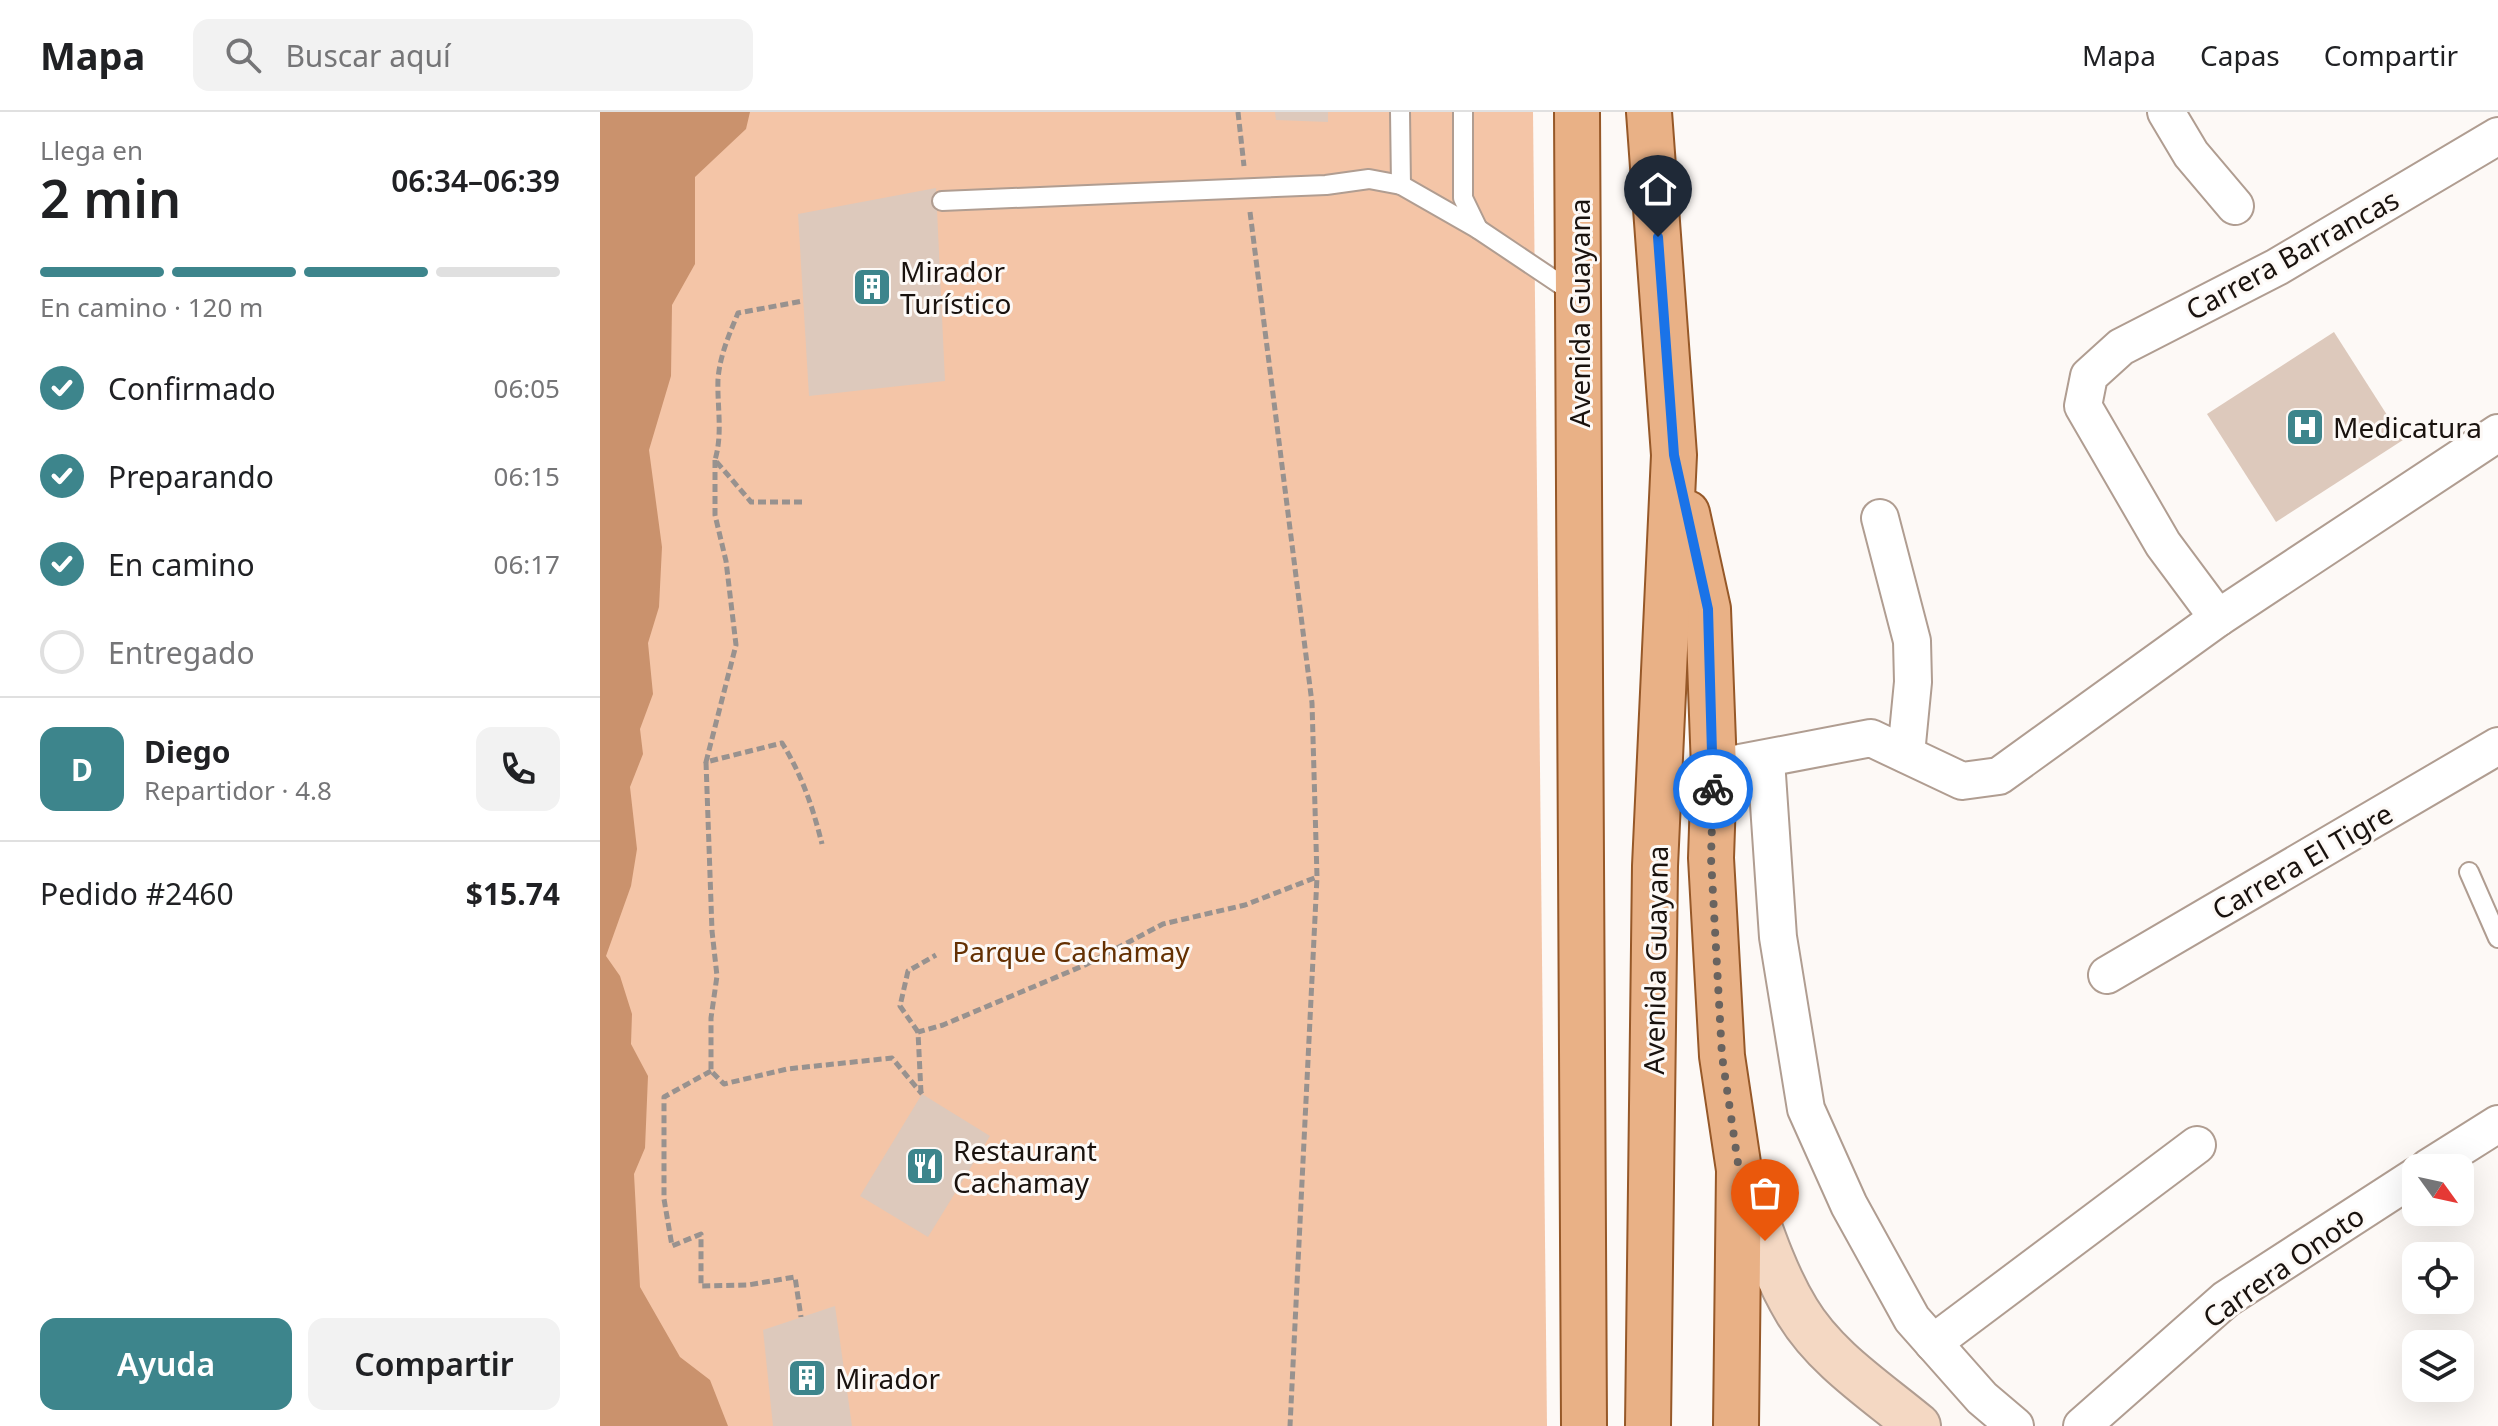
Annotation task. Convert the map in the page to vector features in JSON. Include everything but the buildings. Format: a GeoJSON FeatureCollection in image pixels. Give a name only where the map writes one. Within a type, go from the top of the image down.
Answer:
{"type":"FeatureCollection","features":[{"type":"Feature","properties":{"kind":"main road","name":"Avenida Guayana"},"geometry":{"type":"LineString","coordinates":[[1577,112],[1584,1426]]}},
{"type":"Feature","properties":{"kind":"main road","name":"Avenida Guayana"},"geometry":{"type":"LineString","coordinates":[[1648,1426],[1655,866],[1674,455],[1649,112]]}},
{"type":"Feature","properties":{"kind":"main road"},"geometry":{"type":"LineString","coordinates":[[1674,455],[1708,609],[1714,768],[1711,858],[1722,1056],[1739,1170],[1736,1426]]}},
{"type":"Feature","properties":{"kind":"main road"},"geometry":{"type":"LineString","coordinates":[[1739,1170],[1773,1265],[1797,1312],[1833,1355],[1918,1426]]}},
{"type":"Feature","properties":{"kind":"street"},"geometry":{"type":"LineString","coordinates":[[2166,112],[2191,154],[2235,206]]}},
{"type":"Feature","properties":{"kind":"street","name":"Carrera Barrancas"},"geometry":{"type":"LineString","coordinates":[[2218,618],[2163,544],[2083,406],[2089,376],[2121,347],[2277,267],[2498,136]]}},
{"type":"Feature","properties":{"kind":"street"},"geometry":{"type":"LineString","coordinates":[[1714,768],[1871,738],[1962,781],[1999,776],[2218,618],[2498,433]]}},
{"type":"Feature","properties":{"kind":"street"},"geometry":{"type":"LineString","coordinates":[[1880,518],[1912,641],[1913,682],[1906,754]]}},
{"type":"Feature","properties":{"kind":"street","name":"Carrera El Tigre"},"geometry":{"type":"LineString","coordinates":[[2107,975],[2498,746]]}},
{"type":"Feature","properties":{"kind":"street"},"geometry":{"type":"LineString","coordinates":[[1766,760],[1778,937],[1806,1109],[1849,1205],[1912,1319],[1982,1398],[2015,1426]]}},
{"type":"Feature","properties":{"kind":"street"},"geometry":{"type":"LineString","coordinates":[[2450,1154],[2498,1124]]}},
{"type":"Feature","properties":{"kind":"street"},"geometry":{"type":"LineString","coordinates":[[1933,1343],[2197,1145]]}},
{"type":"Feature","properties":{"kind":"street","name":"Carrera Onoto"},"geometry":{"type":"LineString","coordinates":[[2082,1426],[2226,1299],[2402,1185]]}},
{"type":"Feature","properties":{"kind":"lane"},"geometry":{"type":"LineString","coordinates":[[1400,112],[1401,185]]}},
{"type":"Feature","properties":{"kind":"lane"},"geometry":{"type":"LineString","coordinates":[[1463,112],[1463,198],[1478,229]]}},
{"type":"Feature","properties":{"kind":"lane"},"geometry":{"type":"LineString","coordinates":[[942,201],[1247,188],[1369,179],[1401,185],[1478,229],[1579,297]]}},
{"type":"Feature","properties":{"kind":"lane"},"geometry":{"type":"LineString","coordinates":[[2469,872],[2498,938]]}},
{"type":"Feature","properties":{"kind":"path"},"geometry":{"type":"LineString","coordinates":[[1238,112],[1312,703],[1317,877],[1290,1426]]}},
{"type":"Feature","properties":{"kind":"path"},"geometry":{"type":"LineString","coordinates":[[803,301],[738,313],[723,351],[718,379],[721,443],[715,460],[715,515],[726,561],[736,645],[706,762],[712,931],[717,976],[711,1018],[711,1071],[724,1084],[787,1069],[892,1058],[922,1094],[918,1032],[900,1006],[908,971],[936,955]]}},
{"type":"Feature","properties":{"kind":"path"},"geometry":{"type":"LineString","coordinates":[[715,460],[751,502],[802,502]]}},
{"type":"Feature","properties":{"kind":"path"},"geometry":{"type":"LineString","coordinates":[[706,762],[782,743],[795,764],[813,807],[822,844]]}},
{"type":"Feature","properties":{"kind":"path"},"geometry":{"type":"LineString","coordinates":[[918,1032],[943,1025],[1072,971],[1163,924],[1245,905],[1317,877]]}},
{"type":"Feature","properties":{"kind":"path"},"geometry":{"type":"LineString","coordinates":[[711,1071],[664,1097],[664,1199],[672,1246],[701,1234],[701,1286],[748,1285],[795,1277],[801,1317]]}},
{"type":"Feature","properties":{"kind":"green space","name":"Parque Cachamay"},"geometry":{"type":"Polygon","coordinates":[[[638,112],[1533,112],[1547,1426],[670,1426],[600,1347],[600,628],[638,112]]]}},
{"type":"Feature","properties":{"kind":"shaded area"},"geometry":{"type":"Polygon","coordinates":[[[600,112],[750,112],[746,129],[695,177],[695,264],[672,305],[671,376],[649,450],[662,547],[659,607],[648,643],[653,694],[640,729],[643,754],[630,787],[637,849],[631,886],[606,956],[620,976],[632,1014],[631,1044],[648,1076],[645,1148],[634,1174],[640,1287],[680,1357],[710,1380],[728,1426],[600,1426],[600,112]]]}},
{"type":"Feature","properties":{"kind":"way so far"},"geometry":{"type":"LineString","coordinates":[[1713,789],[1711,858],[1722,1056],[1739,1170],[1765,1241]]}},
{"type":"Feature","properties":{"kind":"place","name":"Mirador Turístico"},"geometry":{"type":"Point","coordinates":[872,287]}},
{"type":"Feature","properties":{"kind":"place","name":"Medicatura"},"geometry":{"type":"Point","coordinates":[2305,427]}},
{"type":"Feature","properties":{"kind":"place","name":"Restaurant Cachamay"},"geometry":{"type":"Point","coordinates":[925,1166]}},
{"type":"Feature","properties":{"kind":"place","name":"Mirador"},"geometry":{"type":"Point","coordinates":[807,1378]}},
{"type":"Feature","properties":{"kind":"route"},"geometry":{"type":"LineString","coordinates":[[1658,237],[1674,455],[1708,609],[1713,789]]}}]}
